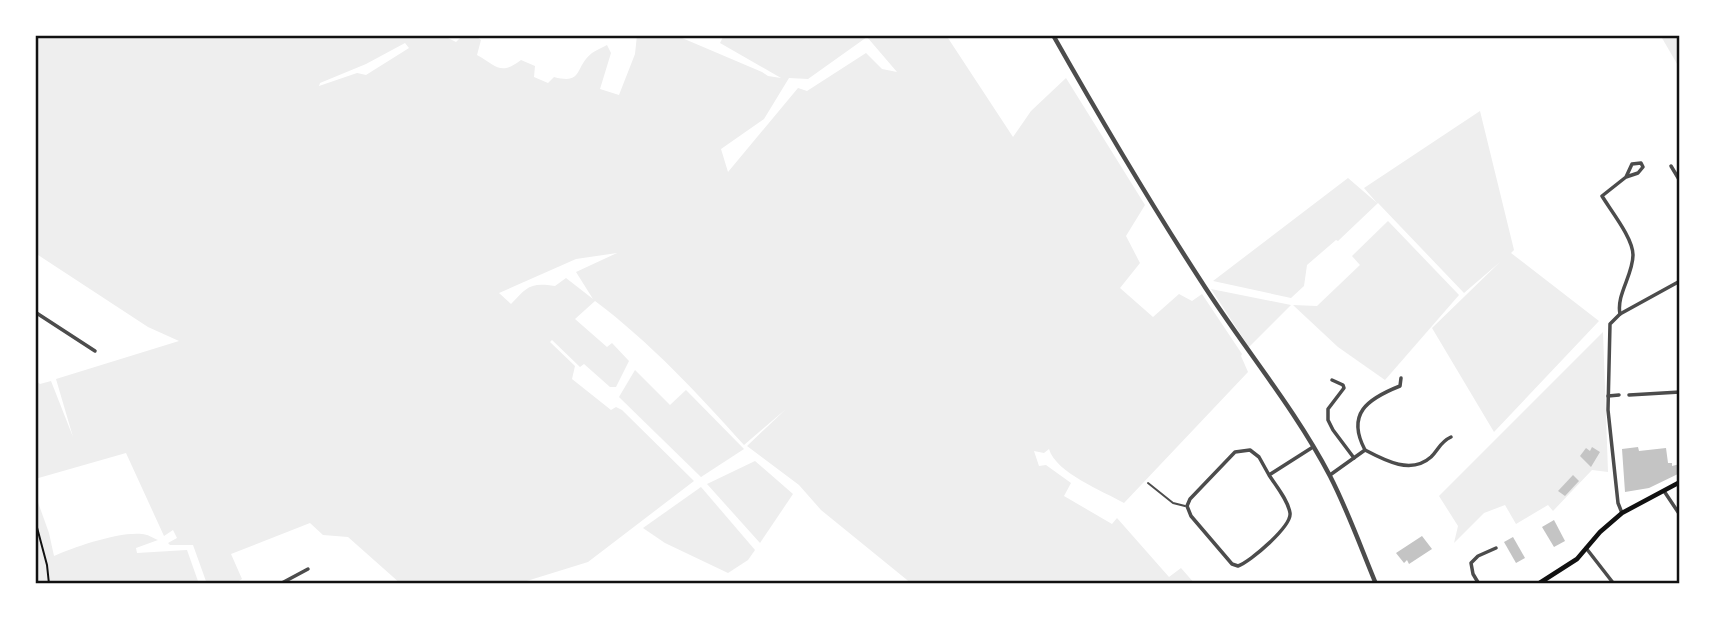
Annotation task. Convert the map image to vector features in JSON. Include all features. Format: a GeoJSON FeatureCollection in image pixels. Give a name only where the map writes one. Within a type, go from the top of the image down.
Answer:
{"type":"FeatureCollection","features":[{"type":"Feature","properties":{"kind":"main road"},"geometry":{"type":"LineString","coordinates":[[1538,584],[1567,567],[1622,513],[1680,482]]}},
{"type":"Feature","properties":{"kind":"street"},"geometry":{"type":"LineString","coordinates":[[1053,35],[1109,134],[1189,263],[1291,411],[1330,475],[1376,584]]}},
{"type":"Feature","properties":{"kind":"street"},"geometry":{"type":"LineString","coordinates":[[1620,314],[1619,305],[1632,261],[1632,248],[1602,196],[1626,177],[1641,172],[1641,163],[1632,164],[1626,177]]}},
{"type":"Feature","properties":{"kind":"street"},"geometry":{"type":"LineString","coordinates":[[1671,166],[1680,181]]}},
{"type":"Feature","properties":{"kind":"street"},"geometry":{"type":"LineString","coordinates":[[1622,513],[1618,503],[1612,455],[1608,396],[1611,324],[1620,314],[1680,281]]}},
{"type":"Feature","properties":{"kind":"street"},"geometry":{"type":"LineString","coordinates":[[35,312],[95,351]]}},
{"type":"Feature","properties":{"kind":"street"},"geometry":{"type":"LineString","coordinates":[[1401,378],[1400,386],[1383,393],[1360,413],[1356,427],[1365,450],[1392,464],[1412,465],[1430,457],[1442,441],[1451,437]]}},
{"type":"Feature","properties":{"kind":"street"},"geometry":{"type":"LineString","coordinates":[[1332,380],[1343,385],[1344,390],[1328,409],[1328,420],[1354,458]]}},
{"type":"Feature","properties":{"kind":"street"},"geometry":{"type":"LineString","coordinates":[[1629,395],[1680,392]]}},
{"type":"Feature","properties":{"kind":"street"},"geometry":{"type":"LineString","coordinates":[[1608,396],[1619,395]]}},
{"type":"Feature","properties":{"kind":"street"},"geometry":{"type":"LineString","coordinates":[[1269,474],[1313,447]]}},
{"type":"Feature","properties":{"kind":"street"},"geometry":{"type":"LineString","coordinates":[[1241,450],[1254,453],[1269,474],[1290,512],[1290,517],[1284,528],[1244,564],[1232,564],[1191,516],[1187,506],[1190,499],[1228,458],[1241,450]]}},
{"type":"Feature","properties":{"kind":"street"},"geometry":{"type":"LineString","coordinates":[[1330,475],[1365,450]]}},
{"type":"Feature","properties":{"kind":"street"},"geometry":{"type":"LineString","coordinates":[[1664,491],[1680,515]]}},
{"type":"Feature","properties":{"kind":"street"},"geometry":{"type":"LineString","coordinates":[[1479,584],[1471,563],[1478,556],[1496,548]]}},
{"type":"Feature","properties":{"kind":"street"},"geometry":{"type":"LineString","coordinates":[[1586,548],[1614,584]]}},
{"type":"Feature","properties":{"kind":"street"},"geometry":{"type":"LineString","coordinates":[[280,584],[308,569]]}},
{"type":"Feature","properties":{"kind":"street"},"geometry":{"type":"LineString","coordinates":[[798,584],[806,584]]}},
{"type":"Feature","properties":{"kind":"lane"},"geometry":{"type":"LineString","coordinates":[[1148,483],[1173,503],[1187,506]]}},
{"type":"Feature","properties":{"kind":"path"},"geometry":{"type":"LineString","coordinates":[[35,520],[47,565],[49,584]]}},
{"type":"Feature","properties":{"kind":"shaded area"},"geometry":{"type":"Polygon","coordinates":[[[35,35],[442,35],[456,42],[463,35],[474,35],[481,40],[477,55],[499,68],[508,68],[521,60],[535,66],[534,77],[548,83],[554,77],[574,77],[586,58],[607,45],[611,53],[600,89],[619,95],[635,54],[637,35],[675,35],[768,76],[781,78],[720,43],[724,35],[946,35],[1013,137],[1031,111],[1066,78],[1145,205],[1126,236],[1140,263],[1120,288],[1153,317],[1179,294],[1192,301],[1202,294],[1242,354],[1248,372],[1124,503],[1070,473],[1053,458],[1049,449],[1044,453],[1034,451],[1039,466],[1046,465],[1071,483],[1064,496],[1112,524],[1117,518],[1169,577],[1181,568],[1195,584],[912,584],[821,510],[799,485],[747,446],[786,409],[744,445],[654,351],[595,301],[575,319],[607,347],[612,343],[629,361],[616,387],[610,387],[584,364],[580,367],[552,340],[550,342],[575,366],[572,379],[611,410],[616,407],[622,410],[694,481],[588,562],[517,584],[401,584],[348,537],[323,535],[310,523],[231,554],[242,579],[234,584],[207,584],[193,545],[168,543],[177,538],[173,530],[164,536],[126,453],[35,479],[35,380],[40,384],[51,381],[73,437],[56,379],[179,341],[148,327],[35,253],[35,35]],[[867,37],[808,79],[789,78],[764,119],[721,149],[728,172],[798,88],[807,91],[866,53],[882,69],[897,72],[867,37]],[[405,43],[366,64],[320,83],[319,86],[357,73],[366,75],[409,48],[405,43]],[[617,253],[576,259],[499,293],[511,304],[521,293],[534,285],[555,286],[566,278],[593,299],[576,272],[617,253]]]}},
{"type":"Feature","properties":{"kind":"shaded area"},"geometry":{"type":"Polygon","coordinates":[[[1661,35],[1680,35],[1680,69],[1662,38],[1661,35]]]}},
{"type":"Feature","properties":{"kind":"shaded area"},"geometry":{"type":"Polygon","coordinates":[[[1480,111],[1514,250],[1511,253],[1599,321],[1494,432],[1432,328],[1500,262],[1464,293],[1378,203],[1338,241],[1307,265],[1304,286],[1291,298],[1213,281],[1348,178],[1377,203],[1364,188],[1480,111]]]}},
{"type":"Feature","properties":{"kind":"shaded area"},"geometry":{"type":"Polygon","coordinates":[[[1388,221],[1459,295],[1385,380],[1338,347],[1293,305],[1317,306],[1360,265],[1352,256],[1388,221]]]}},
{"type":"Feature","properties":{"kind":"shaded area"},"geometry":{"type":"Polygon","coordinates":[[[1211,289],[1291,305],[1249,347],[1211,289]]]}},
{"type":"Feature","properties":{"kind":"shaded area"},"geometry":{"type":"Polygon","coordinates":[[[1603,332],[1608,472],[1592,470],[1553,511],[1548,505],[1516,524],[1505,505],[1484,513],[1454,543],[1458,526],[1439,496],[1603,332]]]}},
{"type":"Feature","properties":{"kind":"shaded area"},"geometry":{"type":"Polygon","coordinates":[[[635,370],[670,405],[686,390],[744,449],[701,477],[619,397],[635,370]]]}},
{"type":"Feature","properties":{"kind":"shaded area"},"geometry":{"type":"Polygon","coordinates":[[[755,461],[793,494],[760,543],[707,484],[755,461]]]}},
{"type":"Feature","properties":{"kind":"shaded area"},"geometry":{"type":"Polygon","coordinates":[[[701,487],[755,550],[748,560],[728,573],[665,543],[643,528],[701,487]]]}},
{"type":"Feature","properties":{"kind":"shaded area"},"geometry":{"type":"Polygon","coordinates":[[[35,494],[54,556],[110,537],[144,534],[158,540],[136,548],[137,553],[187,550],[199,584],[35,584],[35,494]]]}},
{"type":"Feature","properties":{"kind":"building"},"geometry":{"type":"Polygon","coordinates":[[[1592,447],[1600,452],[1591,467],[1580,456],[1586,448],[1590,451],[1592,447]]]}},
{"type":"Feature","properties":{"kind":"building"},"geometry":{"type":"Polygon","coordinates":[[[1638,447],[1639,451],[1666,448],[1668,463],[1672,463],[1672,466],[1680,464],[1680,473],[1649,488],[1625,492],[1622,449],[1638,447]]]}},
{"type":"Feature","properties":{"kind":"building"},"geometry":{"type":"Polygon","coordinates":[[[1573,475],[1579,481],[1565,496],[1558,491],[1573,475]]]}},
{"type":"Feature","properties":{"kind":"building"},"geometry":{"type":"Polygon","coordinates":[[[1554,520],[1565,541],[1554,547],[1542,527],[1554,520]]]}},
{"type":"Feature","properties":{"kind":"building"},"geometry":{"type":"Polygon","coordinates":[[[1422,536],[1432,549],[1409,564],[1407,560],[1404,563],[1396,553],[1422,536]]]}},
{"type":"Feature","properties":{"kind":"building"},"geometry":{"type":"Polygon","coordinates":[[[1513,537],[1525,558],[1516,563],[1504,542],[1513,537]]]}}]}
